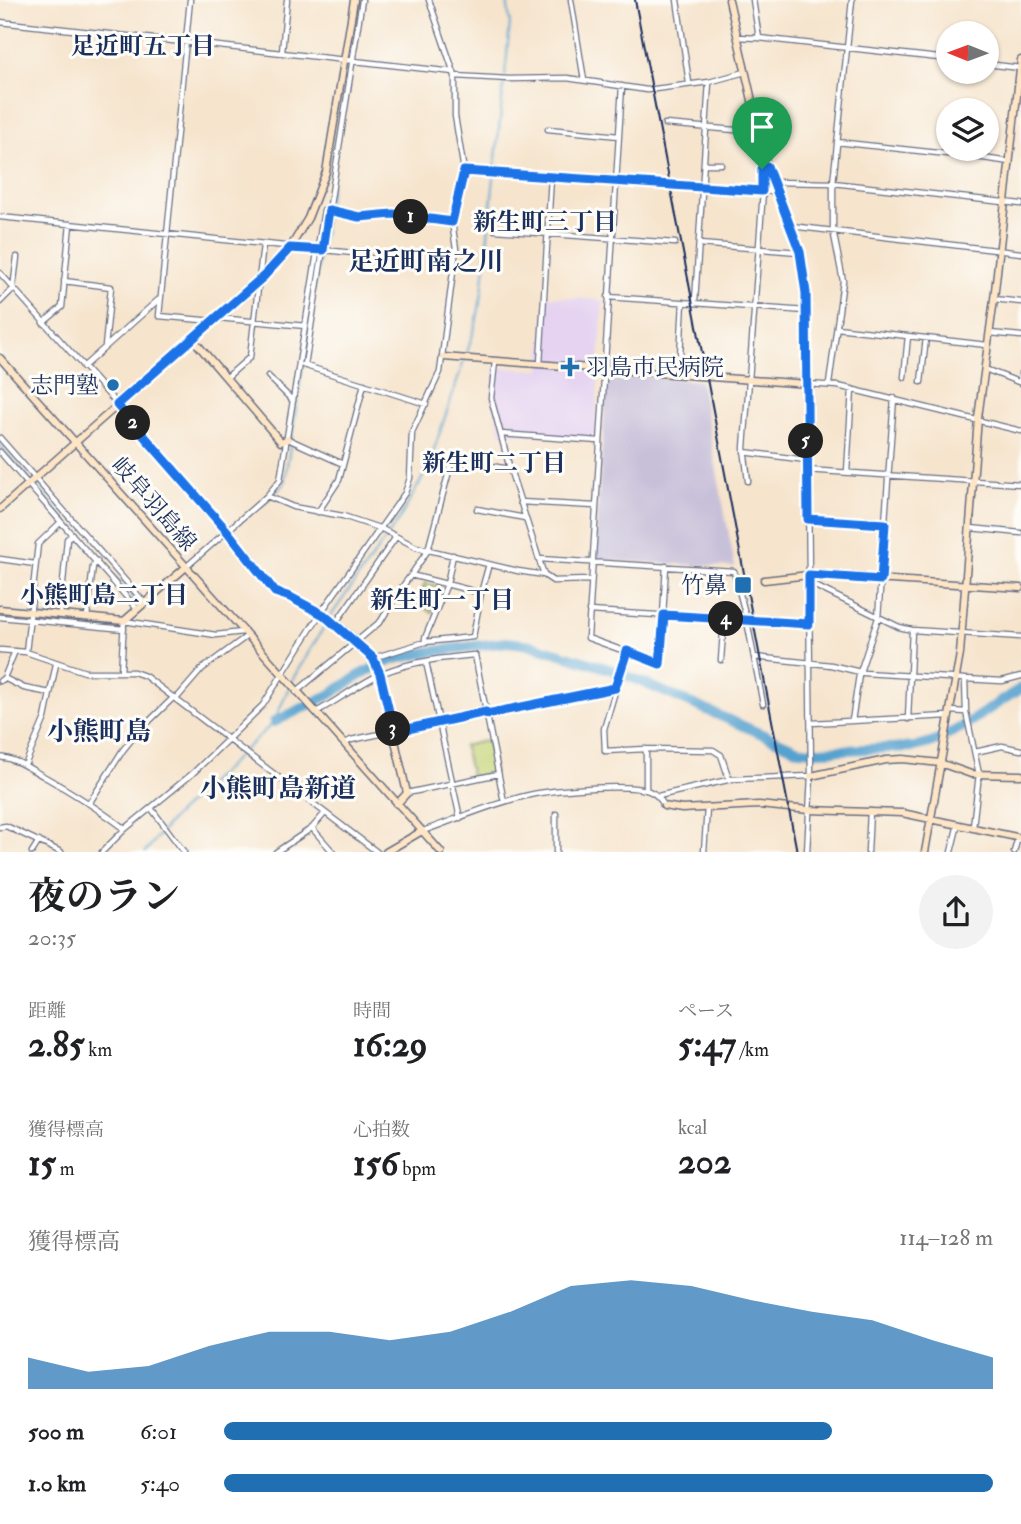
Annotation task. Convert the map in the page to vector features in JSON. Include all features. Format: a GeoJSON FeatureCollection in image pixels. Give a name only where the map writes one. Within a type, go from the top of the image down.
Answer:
{"type":"FeatureCollection","features":[{"type":"Feature","properties":{"kind":"street"},"geometry":{"type":"LineString","coordinates":[[190,0],[159,316],[306,326]]}},
{"type":"Feature","properties":{"kind":"street"},"geometry":{"type":"LineString","coordinates":[[282,52],[287,0]]}},
{"type":"Feature","properties":{"kind":"street"},"geometry":{"type":"LineString","coordinates":[[0,509],[259,281],[290,248],[308,218],[326,172],[354,0]]}},
{"type":"Feature","properties":{"kind":"street"},"geometry":{"type":"LineString","coordinates":[[303,365],[306,326],[329,210],[362,0]]}},
{"type":"Feature","properties":{"kind":"street"},"geometry":{"type":"LineString","coordinates":[[102,852],[228,741],[263,705],[405,493],[410,478],[412,432],[440,372],[443,357],[456,248],[452,222],[464,171],[455,116],[454,74],[429,0]]}},
{"type":"Feature","properties":{"kind":"street"},"geometry":{"type":"LineString","coordinates":[[571,0],[584,79]]}},
{"type":"Feature","properties":{"kind":"street"},"geometry":{"type":"LineString","coordinates":[[677,0],[689,83]]}},
{"type":"Feature","properties":{"kind":"street"},"geometry":{"type":"LineString","coordinates":[[729,0],[767,166],[800,252],[806,311],[811,723],[807,852]]}},
{"type":"Feature","properties":{"kind":"street"},"geometry":{"type":"LineString","coordinates":[[753,0],[759,37]]}},
{"type":"Feature","properties":{"kind":"street"},"geometry":{"type":"LineString","coordinates":[[829,384],[843,281],[833,230],[833,183],[852,0]]}},
{"type":"Feature","properties":{"kind":"street"},"geometry":{"type":"LineString","coordinates":[[0,22],[354,60],[497,79],[584,79],[647,89],[709,82],[745,71]]}},
{"type":"Feature","properties":{"kind":"street"},"geometry":{"type":"LineString","coordinates":[[737,37],[759,37],[936,58]]}},
{"type":"Feature","properties":{"kind":"street"},"geometry":{"type":"LineString","coordinates":[[925,852],[962,633],[978,418],[1021,64],[999,64]]}},
{"type":"Feature","properties":{"kind":"street"},"geometry":{"type":"LineString","coordinates":[[695,302],[709,82]]}},
{"type":"Feature","properties":{"kind":"street"},"geometry":{"type":"LineString","coordinates":[[622,86],[588,638],[660,664],[667,566]]}},
{"type":"Feature","properties":{"kind":"street"},"geometry":{"type":"LineString","coordinates":[[665,124],[758,132]]}},
{"type":"Feature","properties":{"kind":"street"},"geometry":{"type":"LineString","coordinates":[[548,129],[619,136]]}},
{"type":"Feature","properties":{"kind":"street"},"geometry":{"type":"LineString","coordinates":[[836,142],[947,154],[973,151],[975,157],[1010,162]]}},
{"type":"Feature","properties":{"kind":"street"},"geometry":{"type":"LineString","coordinates":[[704,164],[721,164]]}},
{"type":"Feature","properties":{"kind":"street"},"geometry":{"type":"LineString","coordinates":[[748,481],[744,452],[762,169],[767,166]]}},
{"type":"Feature","properties":{"kind":"street"},"geometry":{"type":"LineString","coordinates":[[464,171],[776,192]]}},
{"type":"Feature","properties":{"kind":"street"},"geometry":{"type":"LineString","coordinates":[[540,365],[551,177]]}},
{"type":"Feature","properties":{"kind":"street"},"geometry":{"type":"LineString","coordinates":[[773,182],[833,183],[1021,204]]}},
{"type":"Feature","properties":{"kind":"street"},"geometry":{"type":"LineString","coordinates":[[329,210],[359,217],[393,214],[452,222]]}},
{"type":"Feature","properties":{"kind":"street"},"geometry":{"type":"LineString","coordinates":[[0,217],[363,254],[372,259]]}},
{"type":"Feature","properties":{"kind":"street"},"geometry":{"type":"LineString","coordinates":[[43,323],[62,307],[70,224]]}},
{"type":"Feature","properties":{"kind":"street"},"geometry":{"type":"LineString","coordinates":[[790,226],[1021,253]]}},
{"type":"Feature","properties":{"kind":"street"},"geometry":{"type":"LineString","coordinates":[[495,230],[674,243]]}},
{"type":"Feature","properties":{"kind":"street"},"geometry":{"type":"LineString","coordinates":[[699,244],[800,252]]}},
{"type":"Feature","properties":{"kind":"street"},"geometry":{"type":"LineString","coordinates":[[225,378],[250,357],[263,245]]}},
{"type":"Feature","properties":{"kind":"street"},"geometry":{"type":"LineString","coordinates":[[121,672],[124,625],[137,609],[267,496],[280,480],[293,402],[303,365],[321,250]]}},
{"type":"Feature","properties":{"kind":"street"},"geometry":{"type":"LineString","coordinates":[[0,302],[13,289],[17,257]]}},
{"type":"Feature","properties":{"kind":"street"},"geometry":{"type":"LineString","coordinates":[[0,273],[227,531],[275,592],[290,597],[322,615],[374,659],[380,672],[407,793]]}},
{"type":"Feature","properties":{"kind":"street"},"geometry":{"type":"LineString","coordinates":[[64,281],[111,287],[105,346]]}},
{"type":"Feature","properties":{"kind":"street"},"geometry":{"type":"LineString","coordinates":[[608,297],[806,311]]}},
{"type":"Feature","properties":{"kind":"street"},"geometry":{"type":"LineString","coordinates":[[83,367],[159,299]]}},
{"type":"Feature","properties":{"kind":"street"},"geometry":{"type":"LineString","coordinates":[[994,299],[1021,302]]}},
{"type":"Feature","properties":{"kind":"street"},"geometry":{"type":"LineString","coordinates":[[678,375],[683,302]]}},
{"type":"Feature","properties":{"kind":"street"},"geometry":{"type":"LineString","coordinates":[[837,328],[987,345]]}},
{"type":"Feature","properties":{"kind":"street"},"geometry":{"type":"LineString","coordinates":[[989,333],[1021,336]]}},
{"type":"Feature","properties":{"kind":"street"},"geometry":{"type":"LineString","coordinates":[[904,377],[908,336]]}},
{"type":"Feature","properties":{"kind":"street"},"geometry":{"type":"LineString","coordinates":[[192,338],[281,442],[288,439],[344,464]]}},
{"type":"Feature","properties":{"kind":"street"},"geometry":{"type":"LineString","coordinates":[[921,382],[926,338]]}},
{"type":"Feature","properties":{"kind":"street"},"geometry":{"type":"LineString","coordinates":[[443,357],[829,384],[978,418],[1021,431]]}},
{"type":"Feature","properties":{"kind":"street","name":"岐阜羽島線"},"geometry":{"type":"LineString","coordinates":[[0,358],[441,852]]}},
{"type":"Feature","properties":{"kind":"street"},"geometry":{"type":"LineString","coordinates":[[495,362],[491,398],[510,469],[544,575]]}},
{"type":"Feature","properties":{"kind":"street"},"geometry":{"type":"LineString","coordinates":[[303,365],[426,404]]}},
{"type":"Feature","properties":{"kind":"street"},"geometry":{"type":"LineString","coordinates":[[985,369],[1021,382],[1021,373]]}},
{"type":"Feature","properties":{"kind":"street"},"geometry":{"type":"LineString","coordinates":[[268,376],[293,402]]}},
{"type":"Feature","properties":{"kind":"street"},"geometry":{"type":"LineString","coordinates":[[318,512],[339,480],[364,384]]}},
{"type":"Feature","properties":{"kind":"street"},"geometry":{"type":"LineString","coordinates":[[847,472],[852,389]]}},
{"type":"Feature","properties":{"kind":"street"},"geometry":{"type":"LineString","coordinates":[[852,721],[860,672],[878,618],[894,398]]}},
{"type":"Feature","properties":{"kind":"street"},"geometry":{"type":"LineString","coordinates":[[500,434],[599,440]]}},
{"type":"Feature","properties":{"kind":"street"},"geometry":{"type":"LineString","coordinates":[[0,438],[144,602]]}},
{"type":"Feature","properties":{"kind":"street"},"geometry":{"type":"LineString","coordinates":[[0,452],[137,609]]}},
{"type":"Feature","properties":{"kind":"street"},"geometry":{"type":"LineString","coordinates":[[744,452],[806,460]]}},
{"type":"Feature","properties":{"kind":"street"},"geometry":{"type":"LineString","coordinates":[[295,691],[381,621],[428,550],[452,460],[510,469]]}},
{"type":"Feature","properties":{"kind":"street"},"geometry":{"type":"LineString","coordinates":[[807,470],[1021,484]]}},
{"type":"Feature","properties":{"kind":"street"},"geometry":{"type":"LineString","coordinates":[[267,496],[293,507],[344,516],[383,529],[416,547],[544,575],[553,581],[590,580]]}},
{"type":"Feature","properties":{"kind":"street"},"geometry":{"type":"LineString","coordinates":[[520,502],[595,506]]}},
{"type":"Feature","properties":{"kind":"street"},"geometry":{"type":"LineString","coordinates":[[478,509],[525,518]]}},
{"type":"Feature","properties":{"kind":"street"},"geometry":{"type":"LineString","coordinates":[[808,519],[885,524]]}},
{"type":"Feature","properties":{"kind":"street"},"geometry":{"type":"LineString","coordinates":[[26,652],[38,544],[61,522]]}},
{"type":"Feature","properties":{"kind":"street"},"geometry":{"type":"LineString","coordinates":[[969,528],[1021,533]]}},
{"type":"Feature","properties":{"kind":"street"},"geometry":{"type":"LineString","coordinates":[[60,616],[67,540],[72,534]]}},
{"type":"Feature","properties":{"kind":"street"},"geometry":{"type":"LineString","coordinates":[[333,623],[395,536]]}},
{"type":"Feature","properties":{"kind":"street"},"geometry":{"type":"LineString","coordinates":[[425,642],[447,584],[453,555]]}},
{"type":"Feature","properties":{"kind":"street"},"geometry":{"type":"LineString","coordinates":[[0,559],[35,564]]}},
{"type":"Feature","properties":{"kind":"street"},"geometry":{"type":"LineString","coordinates":[[538,559],[734,570],[763,704]]}},
{"type":"Feature","properties":{"kind":"street"},"geometry":{"type":"LineString","coordinates":[[87,618],[93,566],[97,561]]}},
{"type":"Feature","properties":{"kind":"street"},"geometry":{"type":"LineString","coordinates":[[374,659],[425,642],[473,638],[488,564]]}},
{"type":"Feature","properties":{"kind":"street"},"geometry":{"type":"LineString","coordinates":[[411,575],[481,593]]}},
{"type":"Feature","properties":{"kind":"street"},"geometry":{"type":"LineString","coordinates":[[809,579],[899,627],[1021,637]]}},
{"type":"Feature","properties":{"kind":"street"},"geometry":{"type":"LineString","coordinates":[[764,580],[881,580],[1021,588]]}},
{"type":"Feature","properties":{"kind":"street"},"geometry":{"type":"LineString","coordinates":[[0,609],[30,616],[75,621],[216,635],[246,634]]}},
{"type":"Feature","properties":{"kind":"street"},"geometry":{"type":"LineString","coordinates":[[589,611],[809,624]]}},
{"type":"Feature","properties":{"kind":"street"},"geometry":{"type":"LineString","coordinates":[[0,617],[60,616],[75,621],[87,618],[124,625]]}},
{"type":"Feature","properties":{"kind":"street"},"geometry":{"type":"LineString","coordinates":[[721,660],[724,619]]}},
{"type":"Feature","properties":{"kind":"street"},"geometry":{"type":"LineString","coordinates":[[908,719],[912,630]]}},
{"type":"Feature","properties":{"kind":"street"},"geometry":{"type":"LineString","coordinates":[[90,802],[136,734],[202,669],[246,634]]}},
{"type":"Feature","properties":{"kind":"street"},"geometry":{"type":"LineString","coordinates":[[0,650],[26,652],[85,672],[134,672],[145,676],[377,852]]}},
{"type":"Feature","properties":{"kind":"street"},"geometry":{"type":"LineString","coordinates":[[15,651],[2,679],[24,688],[50,693]]}},
{"type":"Feature","properties":{"kind":"street"},"geometry":{"type":"LineString","coordinates":[[627,651],[604,729],[605,751],[713,750],[721,755],[729,779]]}},
{"type":"Feature","properties":{"kind":"street"},"geometry":{"type":"LineString","coordinates":[[314,711],[380,672],[426,661],[475,655],[505,802]]}},
{"type":"Feature","properties":{"kind":"street"},"geometry":{"type":"LineString","coordinates":[[754,657],[831,665],[860,672],[1002,681],[1021,676]]}},
{"type":"Feature","properties":{"kind":"street"},"geometry":{"type":"LineString","coordinates":[[426,661],[460,818]]}},
{"type":"Feature","properties":{"kind":"street"},"geometry":{"type":"LineString","coordinates":[[25,765],[45,718],[56,664]]}},
{"type":"Feature","properties":{"kind":"street"},"geometry":{"type":"LineString","coordinates":[[965,679],[967,715],[979,775],[973,827]]}},
{"type":"Feature","properties":{"kind":"street"},"geometry":{"type":"LineString","coordinates":[[343,745],[351,740],[615,688]]}},
{"type":"Feature","properties":{"kind":"street"},"geometry":{"type":"LineString","coordinates":[[811,723],[908,719],[949,713],[967,715]]}},
{"type":"Feature","properties":{"kind":"street"},"geometry":{"type":"LineString","coordinates":[[975,752],[1002,746],[1021,750]]}},
{"type":"Feature","properties":{"kind":"street"},"geometry":{"type":"LineString","coordinates":[[646,749],[646,790]]}},
{"type":"Feature","properties":{"kind":"street"},"geometry":{"type":"LineString","coordinates":[[0,757],[25,765],[90,802],[125,829]]}},
{"type":"Feature","properties":{"kind":"street"},"geometry":{"type":"LineString","coordinates":[[658,796],[729,779],[811,776],[886,760],[940,763],[965,773],[979,775],[1021,775]]}},
{"type":"Feature","properties":{"kind":"street"},"geometry":{"type":"LineString","coordinates":[[397,804],[407,793],[498,774]]}},
{"type":"Feature","properties":{"kind":"street"},"geometry":{"type":"LineString","coordinates":[[386,852],[422,831],[505,802],[544,793],[624,788],[646,790],[658,796],[664,806],[682,809],[759,805],[810,810],[902,813],[1020,837],[1014,852]]}},
{"type":"Feature","properties":{"kind":"street"},"geometry":{"type":"LineString","coordinates":[[151,808],[184,852]]}},
{"type":"Feature","properties":{"kind":"street"},"geometry":{"type":"LineString","coordinates":[[704,852],[707,808]]}},
{"type":"Feature","properties":{"kind":"street"},"geometry":{"type":"LineString","coordinates":[[868,852],[870,811]]}},
{"type":"Feature","properties":{"kind":"street"},"geometry":{"type":"LineString","coordinates":[[276,852],[312,828],[325,813]]}},
{"type":"Feature","properties":{"kind":"street"},"geometry":{"type":"LineString","coordinates":[[556,814],[556,852]]}},
{"type":"Feature","properties":{"kind":"street"},"geometry":{"type":"LineString","coordinates":[[951,852],[958,824]]}},
{"type":"Feature","properties":{"kind":"street"},"geometry":{"type":"LineString","coordinates":[[0,827],[6,826],[61,852]]}},
{"type":"Feature","properties":{"kind":"street"},"geometry":{"type":"LineString","coordinates":[[312,828],[333,852]]}},
{"type":"Feature","properties":{"kind":"street"},"geometry":{"type":"LineString","coordinates":[[32,852],[39,841]]}},
{"type":"Feature","properties":{"kind":"shaded area","name":"羽島市民病院"},"geometry":{"type":"Polygon","coordinates":[[[547,296],[603,302],[595,434],[589,438],[501,433],[492,397],[495,368],[541,370],[547,296]]]}},
{"type":"Feature","properties":{"kind":"shaded area"},"geometry":{"type":"Polygon","coordinates":[[[611,373],[700,381],[735,567],[599,560],[595,555],[607,376],[611,373]]]}},
{"type":"Feature","properties":{"kind":"green space"},"geometry":{"type":"Polygon","coordinates":[[[425,583],[441,587],[432,612],[417,605],[425,583]]]}},
{"type":"Feature","properties":{"kind":"green space"},"geometry":{"type":"Polygon","coordinates":[[[488,740],[494,772],[471,777],[464,746],[488,740]]]}},
{"type":"Feature","properties":{"kind":"waterway"},"geometry":{"type":"LineString","coordinates":[[505,76],[510,22],[507,0]]}},
{"type":"Feature","properties":{"kind":"waterway"},"geometry":{"type":"LineString","coordinates":[[466,356],[482,293],[504,81]]}},
{"type":"Feature","properties":{"kind":"waterway"},"geometry":{"type":"LineString","coordinates":[[321,246],[331,184]]}},
{"type":"Feature","properties":{"kind":"waterway"},"geometry":{"type":"LineString","coordinates":[[303,361],[320,252]]}},
{"type":"Feature","properties":{"kind":"waterway"},"geometry":{"type":"LineString","coordinates":[[330,617],[398,521],[427,470],[464,361]]}},
{"type":"Feature","properties":{"kind":"waterway"},"geometry":{"type":"LineString","coordinates":[[260,507],[284,484],[303,366]]}},
{"type":"Feature","properties":{"kind":"waterway"},"geometry":{"type":"LineString","coordinates":[[0,445],[30,479]]}},
{"type":"Feature","properties":{"kind":"waterway"},"geometry":{"type":"LineString","coordinates":[[34,483],[138,604]]}},
{"type":"Feature","properties":{"kind":"waterway"},"geometry":{"type":"LineString","coordinates":[[0,613],[27,616]]}},
{"type":"Feature","properties":{"kind":"waterway"},"geometry":{"type":"LineString","coordinates":[[32,616],[118,625]]}},
{"type":"Feature","properties":{"kind":"waterway"},"geometry":{"type":"LineString","coordinates":[[292,680],[327,622]]}},
{"type":"Feature","properties":{"kind":"waterway"},"geometry":{"type":"LineString","coordinates":[[274,722],[329,695],[365,672],[395,659],[507,642],[531,645],[616,671],[799,750],[914,747],[930,743],[962,727],[1021,688]]}},
{"type":"Feature","properties":{"kind":"waterway"},"geometry":{"type":"LineString","coordinates":[[145,852],[172,819],[274,722],[290,685]]}},
{"type":"Feature","properties":{"kind":"railway"},"geometry":{"type":"LineString","coordinates":[[635,0],[797,852]]}},
{"type":"Feature","properties":{"kind":"place","name":"羽島市民病院"},"geometry":{"type":"Point","coordinates":[570,367]}},
{"type":"Feature","properties":{"kind":"place","name":"志門塾"},"geometry":{"type":"Point","coordinates":[113,385]}},
{"type":"Feature","properties":{"kind":"place","name":"竹鼻"},"geometry":{"type":"Point","coordinates":[743,585]}},
{"type":"Feature","properties":{"kind":"district","name":"足近町五丁目"},"geometry":{"type":"Point","coordinates":[143,46]}},
{"type":"Feature","properties":{"kind":"district","name":"新生町三丁目"},"geometry":{"type":"Point","coordinates":[545,222]}},
{"type":"Feature","properties":{"kind":"district","name":"足近町南之川"},"geometry":{"type":"Point","coordinates":[426,262]}},
{"type":"Feature","properties":{"kind":"district","name":"新生町二丁目"},"geometry":{"type":"Point","coordinates":[494,463]}},
{"type":"Feature","properties":{"kind":"district","name":"小熊町島二丁目"},"geometry":{"type":"Point","coordinates":[104,595]}},
{"type":"Feature","properties":{"kind":"district","name":"新生町一丁目"},"geometry":{"type":"Point","coordinates":[442,600]}},
{"type":"Feature","properties":{"kind":"district","name":"小熊町島"},"geometry":{"type":"Point","coordinates":[99,732]}},
{"type":"Feature","properties":{"kind":"district","name":"小熊町島新道"},"geometry":{"type":"Point","coordinates":[278,789]}},
{"type":"Feature","properties":{"kind":"route"},"geometry":{"type":"LineString","coordinates":[[767,166],[800,252],[806,293],[808,519],[885,524],[881,580],[809,575],[809,624],[664,615],[660,664],[627,651],[615,688],[394,732],[380,674],[373,658],[324,615],[275,592],[227,531],[117,405],[264,276],[290,248],[323,250],[329,210],[359,217],[393,214],[452,222],[464,171],[762,191],[762,169],[767,166]]}}]}
